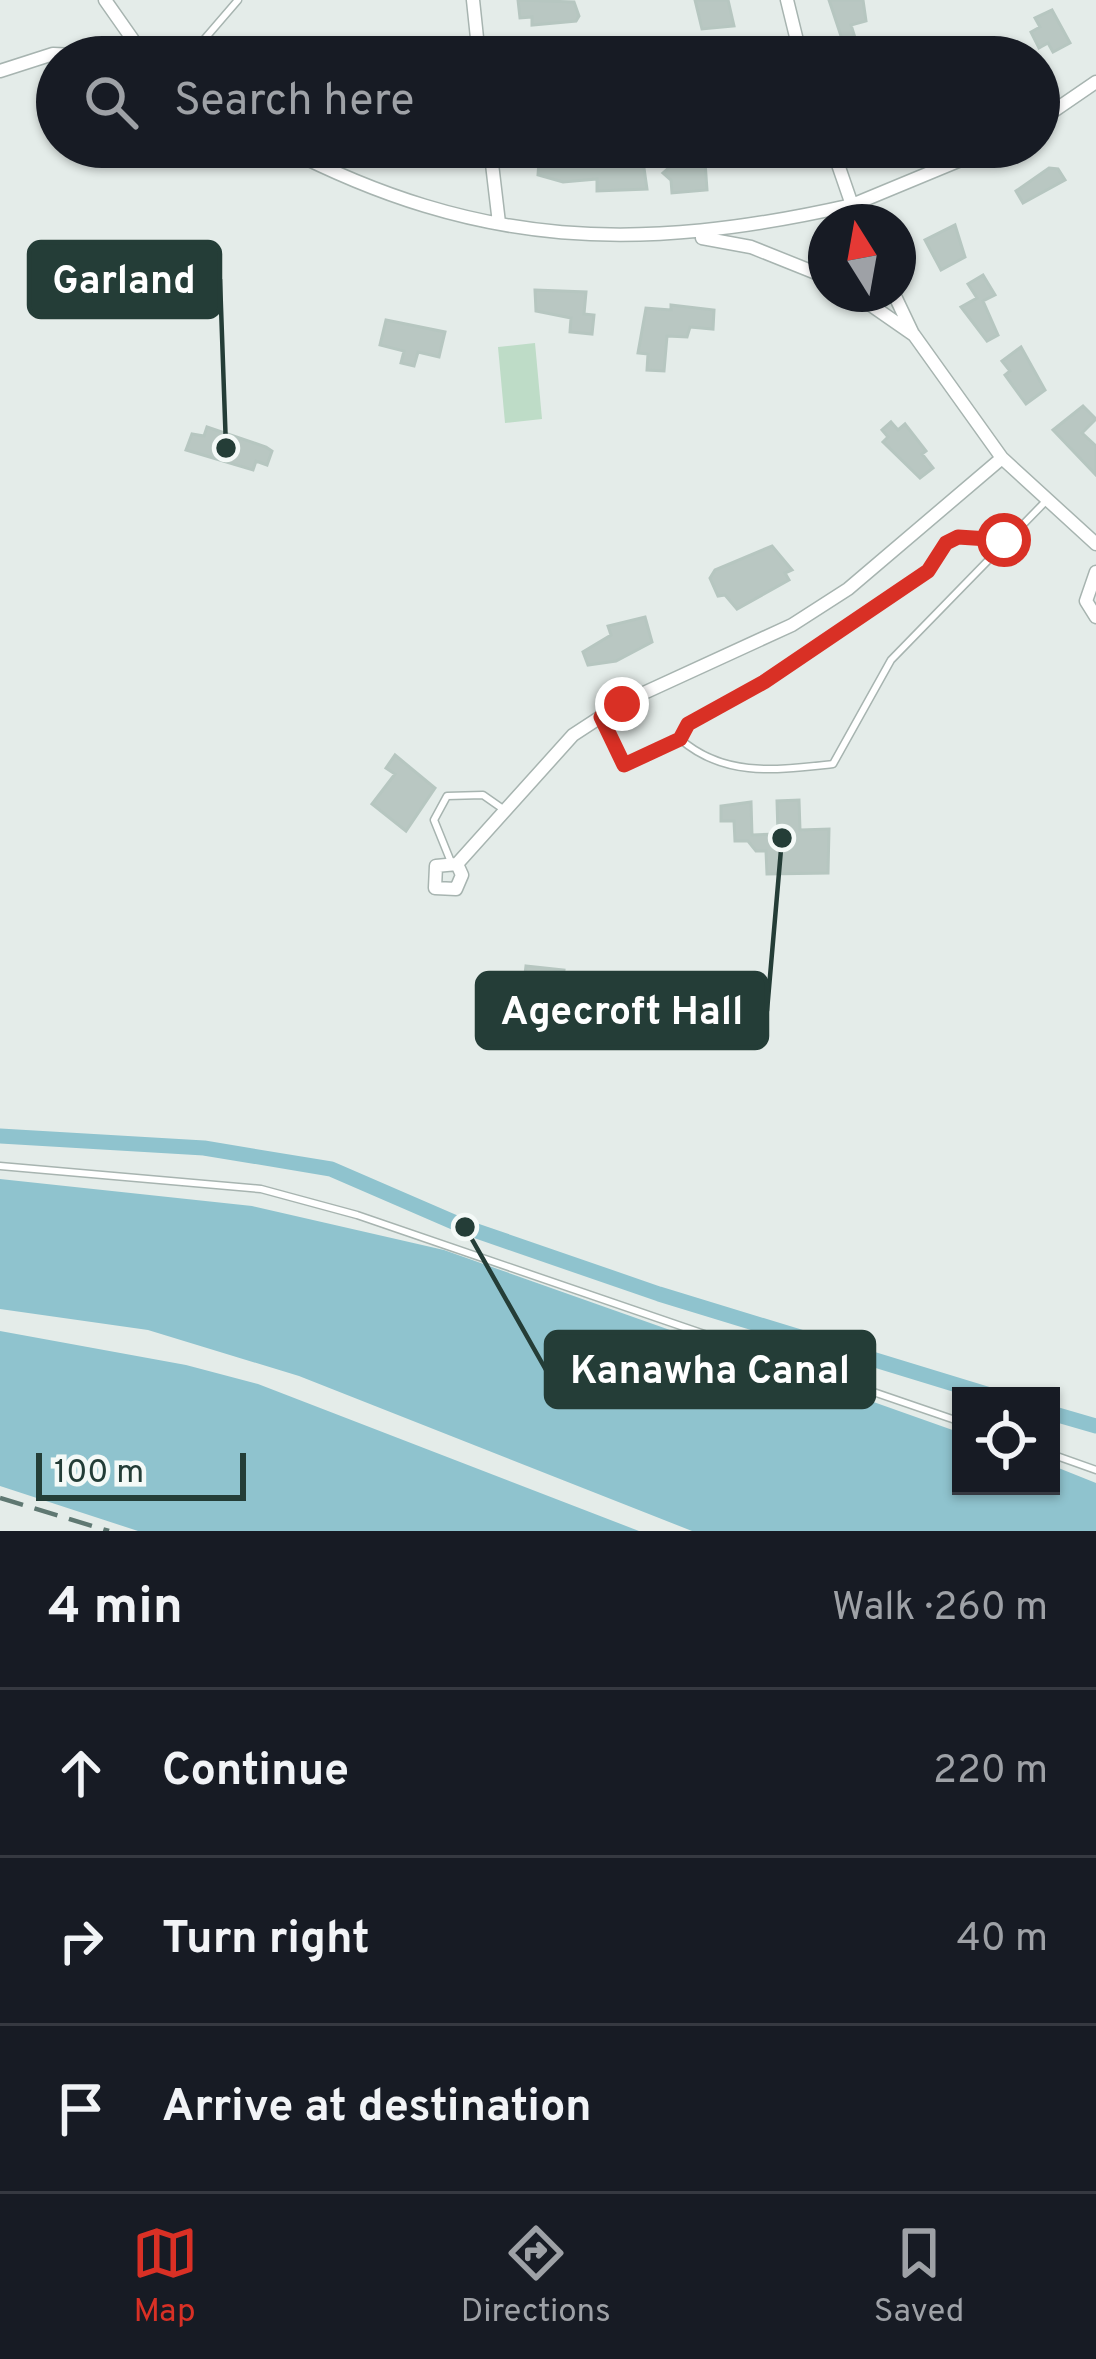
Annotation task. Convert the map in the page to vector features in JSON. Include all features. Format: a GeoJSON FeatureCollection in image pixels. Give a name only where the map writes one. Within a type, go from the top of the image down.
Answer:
{"type":"FeatureCollection","features":[{"type":"Feature","properties":{"kind":"street"},"geometry":{"type":"LineString","coordinates":[[105,0],[131,36]]}},
{"type":"Feature","properties":{"kind":"street"},"geometry":{"type":"LineString","coordinates":[[473,0],[477,36]]}},
{"type":"Feature","properties":{"kind":"street"},"geometry":{"type":"LineString","coordinates":[[787,0],[796,36]]}},
{"type":"Feature","properties":{"kind":"street"},"geometry":{"type":"LineString","coordinates":[[0,71],[36,59]]}},
{"type":"Feature","properties":{"kind":"street"},"geometry":{"type":"LineString","coordinates":[[1060,107],[1096,82]]}},
{"type":"Feature","properties":{"kind":"street"},"geometry":{"type":"LineString","coordinates":[[329,168],[391,196],[500,223],[568,233],[689,236],[751,247],[808,270]]}},
{"type":"Feature","properties":{"kind":"street"},"geometry":{"type":"LineString","coordinates":[[493,168],[500,223]]}},
{"type":"Feature","properties":{"kind":"street"},"geometry":{"type":"LineString","coordinates":[[839,168],[852,204]]}},
{"type":"Feature","properties":{"kind":"street"},"geometry":{"type":"LineString","coordinates":[[854,204],[941,168]]}},
{"type":"Feature","properties":{"kind":"street"},"geometry":{"type":"LineString","coordinates":[[689,236],[808,213]]}},
{"type":"Feature","properties":{"kind":"street"},"geometry":{"type":"LineString","coordinates":[[881,312],[914,335]]}},
{"type":"Feature","properties":{"kind":"street"},"geometry":{"type":"LineString","coordinates":[[903,312],[914,335],[1002,458],[1096,544]]}},
{"type":"Feature","properties":{"kind":"street"},"geometry":{"type":"LineString","coordinates":[[454,863],[573,735],[792,625],[848,590],[1002,458]]}},
{"type":"Feature","properties":{"kind":"street"},"geometry":{"type":"LineString","coordinates":[[1096,572],[1086,601],[1096,617]]}},
{"type":"Feature","properties":{"kind":"lane"},"geometry":{"type":"LineString","coordinates":[[207,36],[238,0]]}},
{"type":"Feature","properties":{"kind":"lane"},"geometry":{"type":"LineString","coordinates":[[680,739],[720,765],[756,770],[833,764],[891,660],[1046,502]]}},
{"type":"Feature","properties":{"kind":"lane"},"geometry":{"type":"LineString","coordinates":[[601,717],[624,765],[680,739],[688,724],[764,682],[928,571],[946,543],[958,537],[1004,540]]}},
{"type":"Feature","properties":{"kind":"lane"},"geometry":{"type":"LineString","coordinates":[[454,863],[434,820],[447,796],[483,796],[506,811]]}},
{"type":"Feature","properties":{"kind":"lane"},"geometry":{"type":"LineString","coordinates":[[0,1166],[261,1189],[357,1215],[952,1418]]}},
{"type":"Feature","properties":{"kind":"lane"},"geometry":{"type":"LineString","coordinates":[[1060,1457],[1096,1470]]}},
{"type":"Feature","properties":{"kind":"green space"},"geometry":{"type":"Polygon","coordinates":[[[535,343],[542,419],[505,423],[498,347],[535,343]]]}},
{"type":"Feature","properties":{"kind":"water"},"geometry":{"type":"Polygon","coordinates":[[[0,1179],[252,1206],[444,1250],[952,1430],[952,1495],[1060,1495],[1060,1469],[1096,1483],[1096,1531],[692,1531],[299,1376],[148,1330],[0,1309],[0,1179]]]}},
{"type":"Feature","properties":{"kind":"water"},"geometry":{"type":"Polygon","coordinates":[[[0,1331],[186,1365],[258,1384],[639,1531],[138,1531],[0,1486],[0,1331]]]}},
{"type":"Feature","properties":{"kind":"building"},"geometry":{"type":"Polygon","coordinates":[[[518,0],[574,2],[579,16],[576,21],[532,25],[532,17],[520,18],[518,0]]]}},
{"type":"Feature","properties":{"kind":"building"},"geometry":{"type":"Polygon","coordinates":[[[695,0],[728,0],[734,26],[702,29],[695,0]]]}},
{"type":"Feature","properties":{"kind":"building"},"geometry":{"type":"Polygon","coordinates":[[[829,0],[863,0],[866,21],[851,25],[854,36],[841,36],[829,0]]]}},
{"type":"Feature","properties":{"kind":"building"},"geometry":{"type":"Polygon","coordinates":[[[1052,10],[1070,43],[1060,48],[1060,36],[1033,36],[1031,32],[1040,27],[1035,18],[1052,10]]]}},
{"type":"Feature","properties":{"kind":"building"},"geometry":{"type":"Polygon","coordinates":[[[538,168],[644,168],[647,189],[597,191],[597,179],[563,182],[538,175],[538,168]]]}},
{"type":"Feature","properties":{"kind":"building"},"geometry":{"type":"Polygon","coordinates":[[[669,168],[705,168],[707,190],[672,193],[671,180],[663,173],[669,168]]]}},
{"type":"Feature","properties":{"kind":"building"},"geometry":{"type":"Polygon","coordinates":[[[1049,168],[1058,169],[1065,180],[1023,203],[1016,191],[1049,168]]]}},
{"type":"Feature","properties":{"kind":"building"},"geometry":{"type":"Polygon","coordinates":[[[955,225],[965,257],[941,270],[925,240],[955,225]]]}},
{"type":"Feature","properties":{"kind":"building"},"geometry":{"type":"Polygon","coordinates":[[[983,275],[995,295],[983,301],[998,335],[987,341],[961,307],[977,298],[968,284],[983,275]]]}},
{"type":"Feature","properties":{"kind":"building"},"geometry":{"type":"Polygon","coordinates":[[[535,290],[586,292],[584,314],[594,315],[592,334],[570,332],[571,318],[536,311],[535,290]]]}},
{"type":"Feature","properties":{"kind":"building"},"geometry":{"type":"Polygon","coordinates":[[[671,305],[714,310],[713,329],[690,327],[687,337],[667,336],[664,371],[647,370],[648,354],[638,353],[646,308],[671,310],[671,305]]]}},
{"type":"Feature","properties":{"kind":"building"},"geometry":{"type":"Polygon","coordinates":[[[386,320],[445,332],[439,357],[418,352],[414,366],[401,363],[404,351],[380,345],[386,320]]]}},
{"type":"Feature","properties":{"kind":"building"},"geometry":{"type":"Polygon","coordinates":[[[1021,347],[1045,390],[1026,404],[1005,375],[1010,371],[1002,361],[1021,347]]]}},
{"type":"Feature","properties":{"kind":"building"},"geometry":{"type":"Polygon","coordinates":[[[1083,406],[1096,419],[1082,433],[1096,446],[1096,475],[1053,430],[1083,406]]]}},
{"type":"Feature","properties":{"kind":"building"},"geometry":{"type":"Polygon","coordinates":[[[891,422],[898,430],[905,424],[926,451],[922,454],[933,468],[920,478],[883,442],[888,437],[882,430],[891,422]]]}},
{"type":"Feature","properties":{"kind":"building"},"geometry":{"type":"Polygon","coordinates":[[[207,427],[266,447],[272,451],[267,465],[256,461],[253,470],[186,450],[192,434],[204,436],[207,427]]]}},
{"type":"Feature","properties":{"kind":"building"},"geometry":{"type":"Polygon","coordinates":[[[772,546],[792,570],[785,573],[789,580],[737,609],[725,595],[718,596],[710,578],[715,570],[772,546]]]}},
{"type":"Feature","properties":{"kind":"building"},"geometry":{"type":"Polygon","coordinates":[[[645,617],[652,642],[616,661],[588,665],[583,652],[611,635],[608,626],[645,617]]]}},
{"type":"Feature","properties":{"kind":"building"},"geometry":{"type":"Polygon","coordinates":[[[395,755],[435,788],[406,831],[372,804],[395,774],[386,768],[395,755]]]}},
{"type":"Feature","properties":{"kind":"building"},"geometry":{"type":"Polygon","coordinates":[[[799,800],[800,830],[829,829],[828,873],[767,874],[766,851],[756,851],[748,841],[735,841],[734,821],[721,821],[721,806],[751,802],[752,835],[778,834],[777,801],[799,800]]]}},
{"type":"Feature","properties":{"kind":"building"},"geometry":{"type":"Polygon","coordinates":[[[526,966],[564,970],[556,995],[523,990],[526,966]]]}},
{"type":"Feature","properties":{"kind":"waterway"},"geometry":{"type":"LineString","coordinates":[[0,1136],[204,1148],[331,1169],[465,1227],[659,1294],[964,1387]]}},
{"type":"Feature","properties":{"kind":"waterway"},"geometry":{"type":"LineString","coordinates":[[1060,1416],[1096,1426]]}},
{"type":"Feature","properties":{"kind":"railway"},"geometry":{"type":"LineString","coordinates":[[0,1498],[109,1531]]}},
{"type":"Feature","properties":{"kind":"place","name":"Garland"},"geometry":{"type":"Point","coordinates":[226,448]}},
{"type":"Feature","properties":{"kind":"place","name":"Agecroft Hall"},"geometry":{"type":"Point","coordinates":[782,838]}},
{"type":"Feature","properties":{"kind":"place","name":"Kanawha Canal"},"geometry":{"type":"Point","coordinates":[465,1227]}},
{"type":"Feature","properties":{"kind":"route"},"geometry":{"type":"LineString","coordinates":[[622,704],[601,717],[624,765],[680,739],[682,728],[764,682],[928,571],[946,543],[958,537],[1004,540]]}}]}
